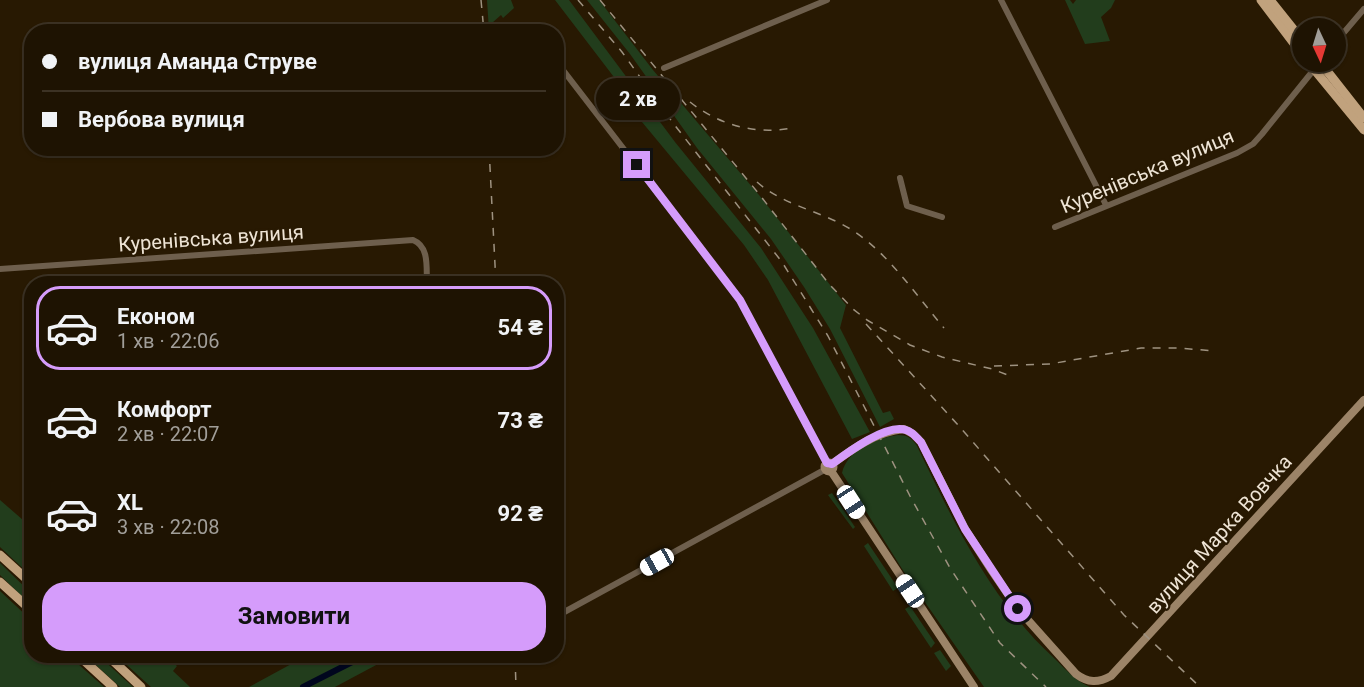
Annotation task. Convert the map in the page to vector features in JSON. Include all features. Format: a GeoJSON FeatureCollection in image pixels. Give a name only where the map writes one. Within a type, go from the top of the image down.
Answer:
{"type":"FeatureCollection","features":[{"type":"Feature","properties":{"kind":"main road"},"geometry":{"type":"LineString","coordinates":[[1261,0],[1292,41]]}},
{"type":"Feature","properties":{"kind":"main road"},"geometry":{"type":"LineString","coordinates":[[1270,0],[1292,27]]}},
{"type":"Feature","properties":{"kind":"main road"},"geometry":{"type":"LineString","coordinates":[[1322,72],[1364,130]]}},
{"type":"Feature","properties":{"kind":"main road"},"geometry":{"type":"LineString","coordinates":[[1324,72],[1364,118]]}},
{"type":"Feature","properties":{"kind":"main road","name":"вулиця Марка Вовчка"},"geometry":{"type":"LineString","coordinates":[[829,467],[861,443],[882,434],[904,429],[914,434],[921,442],[965,529],[1018,609],[1076,674],[1084,680],[1101,681],[1112,676],[1364,400]]}},
{"type":"Feature","properties":{"kind":"main road"},"geometry":{"type":"LineString","coordinates":[[829,467],[974,687]]}},
{"type":"Feature","properties":{"kind":"main road"},"geometry":{"type":"LineString","coordinates":[[0,555],[24,577]]}},
{"type":"Feature","properties":{"kind":"main road"},"geometry":{"type":"LineString","coordinates":[[0,582],[24,604]]}},
{"type":"Feature","properties":{"kind":"main road"},"geometry":{"type":"LineString","coordinates":[[87,663],[113,687]]}},
{"type":"Feature","properties":{"kind":"main road"},"geometry":{"type":"LineString","coordinates":[[115,663],[141,687]]}},
{"type":"Feature","properties":{"kind":"street"},"geometry":{"type":"LineString","coordinates":[[664,68],[827,0]]}},
{"type":"Feature","properties":{"kind":"street"},"geometry":{"type":"LineString","coordinates":[[1002,0],[1106,205]]}},
{"type":"Feature","properties":{"kind":"street"},"geometry":{"type":"LineString","coordinates":[[1346,30],[1364,9]]}},
{"type":"Feature","properties":{"kind":"street"},"geometry":{"type":"LineString","coordinates":[[564,71],[740,300],[829,467],[564,612]]}},
{"type":"Feature","properties":{"kind":"street","name":"Куренівська вулиця"},"geometry":{"type":"LineString","coordinates":[[1055,227],[1237,153],[1253,144],[1309,72]]}},
{"type":"Feature","properties":{"kind":"street"},"geometry":{"type":"LineString","coordinates":[[900,178],[907,206],[942,217]]}},
{"type":"Feature","properties":{"kind":"street","name":"Куренівська вулиця"},"geometry":{"type":"LineString","coordinates":[[0,269],[413,240],[425,249],[427,276]]}},
{"type":"Feature","properties":{"kind":"green space"},"geometry":{"type":"Polygon","coordinates":[[[487,0],[511,0],[514,8],[503,18],[501,15],[492,24],[489,24],[487,0]]]}},
{"type":"Feature","properties":{"kind":"green space"},"geometry":{"type":"Polygon","coordinates":[[[555,0],[569,0],[675,142],[761,248],[813,328],[870,432],[852,439],[768,280],[744,245],[637,116],[620,85],[555,0]]]}},
{"type":"Feature","properties":{"kind":"green space"},"geometry":{"type":"Polygon","coordinates":[[[587,0],[599,0],[653,70],[759,195],[846,305],[840,328],[883,413],[890,411],[894,419],[880,427],[830,329],[804,287],[771,239],[697,148],[630,54],[587,0]]]}},
{"type":"Feature","properties":{"kind":"green space"},"geometry":{"type":"Polygon","coordinates":[[[1065,0],[1070,0],[1073,4],[1076,0],[1115,0],[1111,8],[1101,17],[1110,41],[1085,44],[1065,0]]]}},
{"type":"Feature","properties":{"kind":"green space"},"geometry":{"type":"Polygon","coordinates":[[[898,435],[909,438],[917,446],[976,560],[1012,612],[1067,671],[1090,687],[984,687],[904,572],[842,473],[850,458],[864,446],[898,435]]]}},
{"type":"Feature","properties":{"kind":"green space"},"geometry":{"type":"Polygon","coordinates":[[[832,493],[855,527],[853,529],[828,495],[832,493]]]}},
{"type":"Feature","properties":{"kind":"green space"},"geometry":{"type":"Polygon","coordinates":[[[0,500],[24,521],[24,569],[0,547],[0,500]]]}},
{"type":"Feature","properties":{"kind":"green space"},"geometry":{"type":"Polygon","coordinates":[[[868,543],[898,588],[893,591],[864,546],[868,543]]]}},
{"type":"Feature","properties":{"kind":"green space"},"geometry":{"type":"Polygon","coordinates":[[[0,563],[24,586],[24,598],[0,575],[0,563]]]}},
{"type":"Feature","properties":{"kind":"green space"},"geometry":{"type":"Polygon","coordinates":[[[0,591],[24,613],[24,663],[77,663],[104,687],[0,687],[0,591]]]}},
{"type":"Feature","properties":{"kind":"green space"},"geometry":{"type":"Polygon","coordinates":[[[910,606],[935,643],[931,648],[905,609],[910,606]]]}},
{"type":"Feature","properties":{"kind":"green space"},"geometry":{"type":"Polygon","coordinates":[[[940,650],[951,666],[946,671],[934,653],[940,650]]]}},
{"type":"Feature","properties":{"kind":"green space"},"geometry":{"type":"Polygon","coordinates":[[[94,663],[107,663],[133,687],[120,687],[94,663]]]}},
{"type":"Feature","properties":{"kind":"green space"},"geometry":{"type":"Polygon","coordinates":[[[125,663],[174,663],[177,666],[173,671],[190,687],[151,687],[125,663]]]}},
{"type":"Feature","properties":{"kind":"green space"},"geometry":{"type":"Polygon","coordinates":[[[293,663],[380,663],[335,687],[249,687],[293,663]]]}},
{"type":"Feature","properties":{"kind":"waterway"},"geometry":{"type":"LineString","coordinates":[[303,687],[350,663]]}},
{"type":"Feature","properties":{"kind":"railway"},"geometry":{"type":"LineString","coordinates":[[481,0],[483,24]]}},
{"type":"Feature","properties":{"kind":"railway"},"geometry":{"type":"LineString","coordinates":[[578,0],[622,52],[673,123],[782,262],[828,336],[910,496],[950,568],[1000,643],[1046,687]]}},
{"type":"Feature","properties":{"kind":"railway"},"geometry":{"type":"LineString","coordinates":[[600,0],[759,194],[829,284],[853,309],[867,320],[910,345],[942,357],[992,369],[1013,377]]}},
{"type":"Feature","properties":{"kind":"railway"},"geometry":{"type":"LineString","coordinates":[[690,102],[713,117],[738,126],[765,130],[792,128]]}},
{"type":"Feature","properties":{"kind":"railway"},"geometry":{"type":"LineString","coordinates":[[489,156],[496,276]]}},
{"type":"Feature","properties":{"kind":"railway"},"geometry":{"type":"LineString","coordinates":[[757,182],[791,203],[840,223],[865,240],[901,275],[944,328]]}},
{"type":"Feature","properties":{"kind":"railway"},"geometry":{"type":"LineString","coordinates":[[866,324],[958,425],[1124,615],[1200,687]]}},
{"type":"Feature","properties":{"kind":"railway"},"geometry":{"type":"LineString","coordinates":[[994,366],[1050,364],[1141,348],[1215,351]]}},
{"type":"Feature","properties":{"kind":"railway"},"geometry":{"type":"LineString","coordinates":[[515,663],[516,687]]}},
{"type":"Feature","properties":{"kind":"route"},"geometry":{"type":"LineString","coordinates":[[637,165],[740,300],[827,463],[832,464],[861,443],[894,430],[904,429],[914,434],[921,442],[965,529],[1018,609]]}}]}
